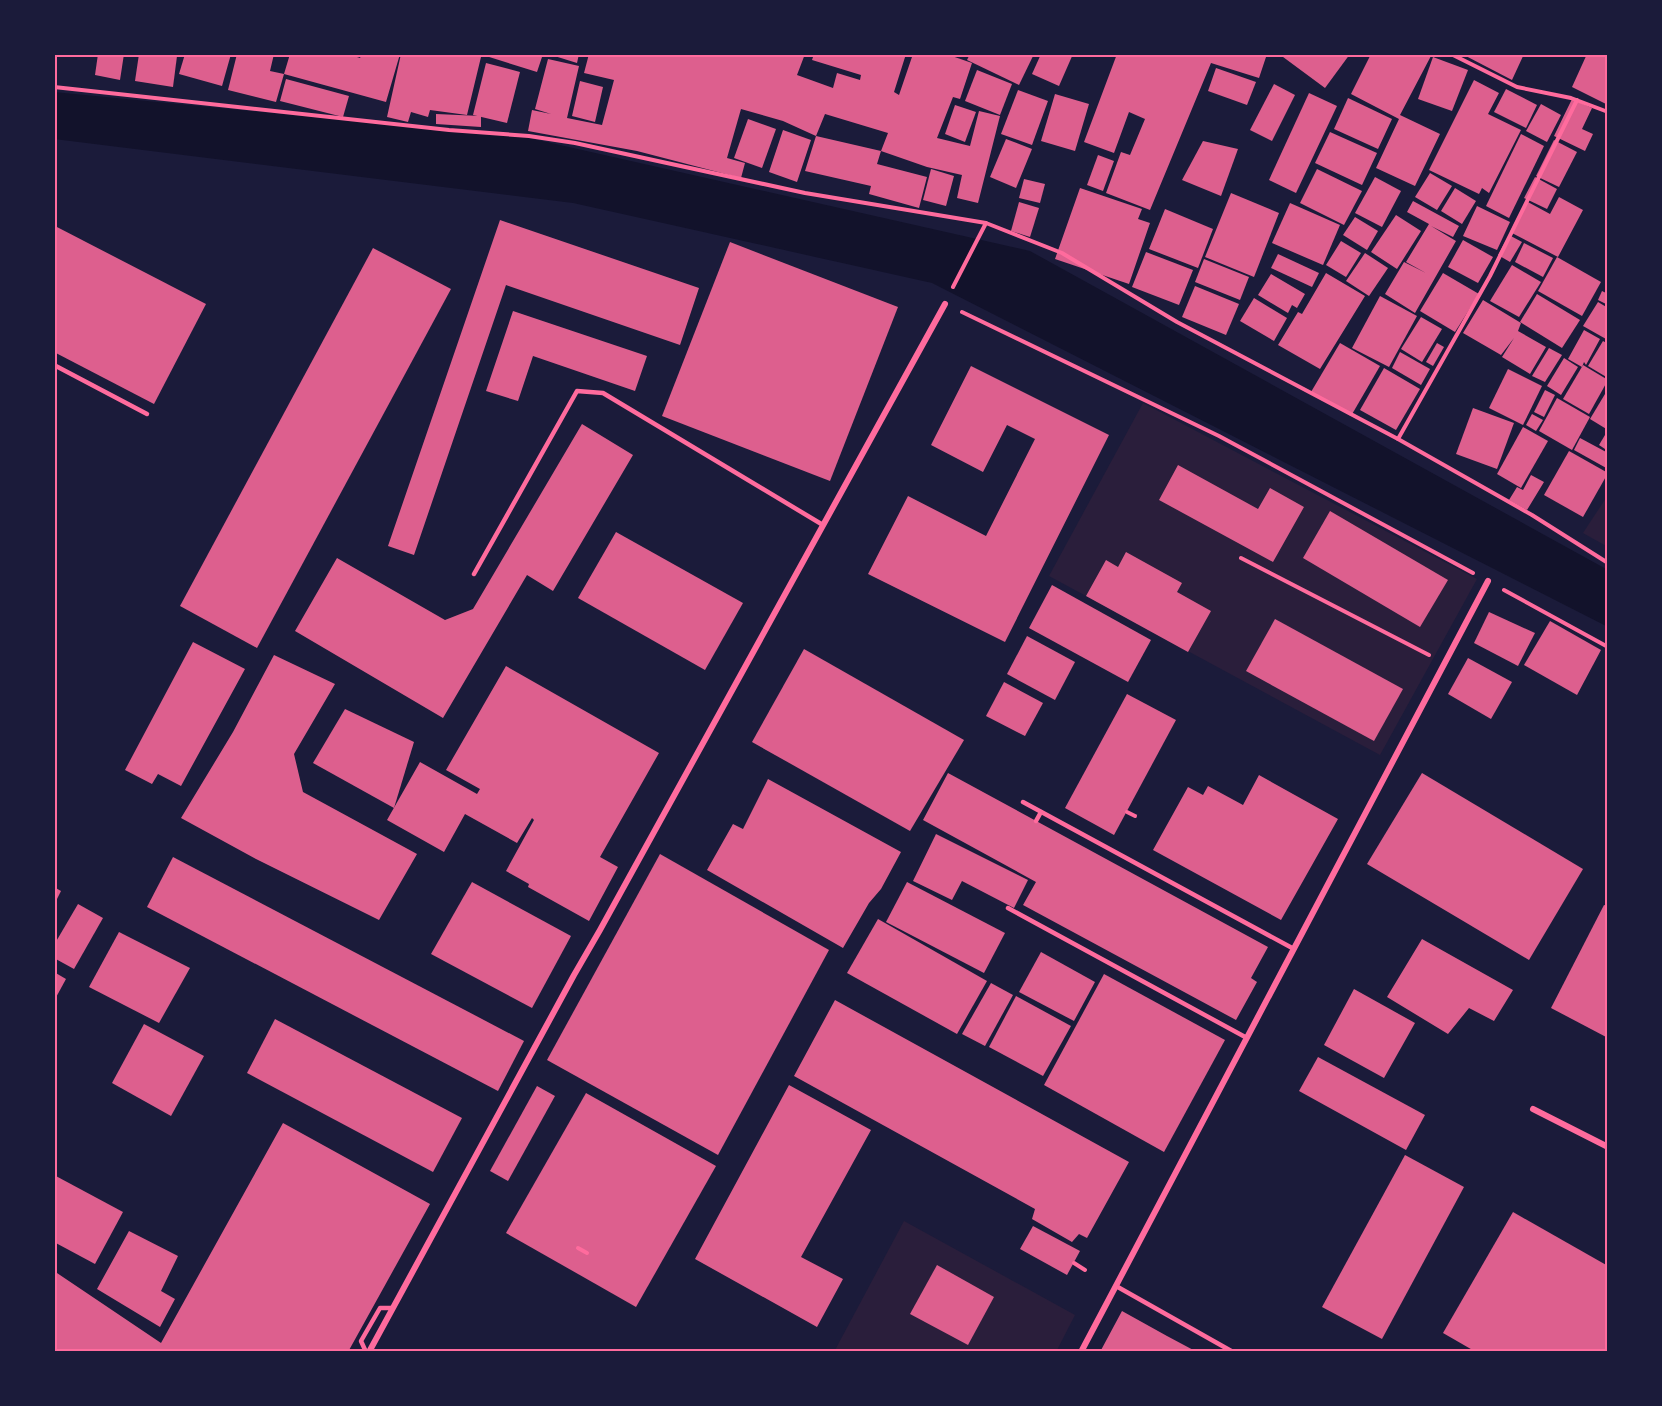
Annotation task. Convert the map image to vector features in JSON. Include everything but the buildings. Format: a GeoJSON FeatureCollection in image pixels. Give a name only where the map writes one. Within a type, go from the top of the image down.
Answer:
{"type":"FeatureCollection","features":[{"type":"Feature","properties":{"kind":"street"},"geometry":{"type":"LineString","coordinates":[[368,1352],[945,304]]}},
{"type":"Feature","properties":{"kind":"street"},"geometry":{"type":"LineString","coordinates":[[1081,1352],[1488,581]]}},
{"type":"Feature","properties":{"kind":"street"},"geometry":{"type":"LineString","coordinates":[[1533,1109],[1608,1147]]}},
{"type":"Feature","properties":{"kind":"lane"},"geometry":{"type":"LineString","coordinates":[[54,365],[147,414]]}},
{"type":"Feature","properties":{"kind":"lane"},"geometry":{"type":"LineString","coordinates":[[474,573],[577,391],[603,393],[823,525]]}},
{"type":"Feature","properties":{"kind":"lane"},"geometry":{"type":"LineString","coordinates":[[1023,802],[1294,949]]}},
{"type":"Feature","properties":{"kind":"lane"},"geometry":{"type":"LineString","coordinates":[[1036,821],[1041,812]]}},
{"type":"Feature","properties":{"kind":"lane"},"geometry":{"type":"LineString","coordinates":[[1008,908],[1247,1038]]}},
{"type":"Feature","properties":{"kind":"lane"},"geometry":{"type":"LineString","coordinates":[[1116,1286],[1233,1352]]}},
{"type":"Feature","properties":{"kind":"lane"},"geometry":{"type":"LineString","coordinates":[[368,1352],[361,1341],[380,1308],[393,1308]]}},
{"type":"Feature","properties":{"kind":"path"},"geometry":{"type":"LineString","coordinates":[[1451,54],[1517,87],[1577,100],[1608,112]]}},
{"type":"Feature","properties":{"kind":"path"},"geometry":{"type":"LineString","coordinates":[[54,87],[529,136],[575,143],[805,193],[986,223],[1062,253],[1177,322],[1398,439],[1532,515],[1608,563]]}},
{"type":"Feature","properties":{"kind":"path"},"geometry":{"type":"LineString","coordinates":[[1398,439],[1490,276],[1577,100]]}},
{"type":"Feature","properties":{"kind":"path"},"geometry":{"type":"LineString","coordinates":[[986,223],[945,304],[1219,436],[1608,647]]}},
{"type":"Feature","properties":{"kind":"path"},"geometry":{"type":"LineString","coordinates":[[1241,558],[1446,663]]}},
{"type":"Feature","properties":{"kind":"path"},"geometry":{"type":"LineString","coordinates":[[1127,812],[1135,816]]}},
{"type":"Feature","properties":{"kind":"path"},"geometry":{"type":"LineString","coordinates":[[578,1248],[587,1253]]}},
{"type":"Feature","properties":{"kind":"path"},"geometry":{"type":"LineString","coordinates":[[1074,1263],[1085,1270]]}},
{"type":"Feature","properties":{"kind":"shaded area"},"geometry":{"type":"Polygon","coordinates":[[[54,92],[529,138],[1030,251],[1608,570],[1608,627],[932,283],[573,203],[54,139],[54,92]]]}},
{"type":"Feature","properties":{"kind":"shaded area"},"geometry":{"type":"Polygon","coordinates":[[[1143,403],[1477,579],[1380,755],[1049,576],[1143,403]]]}},
{"type":"Feature","properties":{"kind":"shaded area"},"geometry":{"type":"Polygon","coordinates":[[[1608,495],[1608,547],[1583,533],[1608,495]]]}},
{"type":"Feature","properties":{"kind":"shaded area"},"geometry":{"type":"Polygon","coordinates":[[[904,1221],[1075,1315],[1056,1352],[834,1352],[904,1221]]]}}]}
